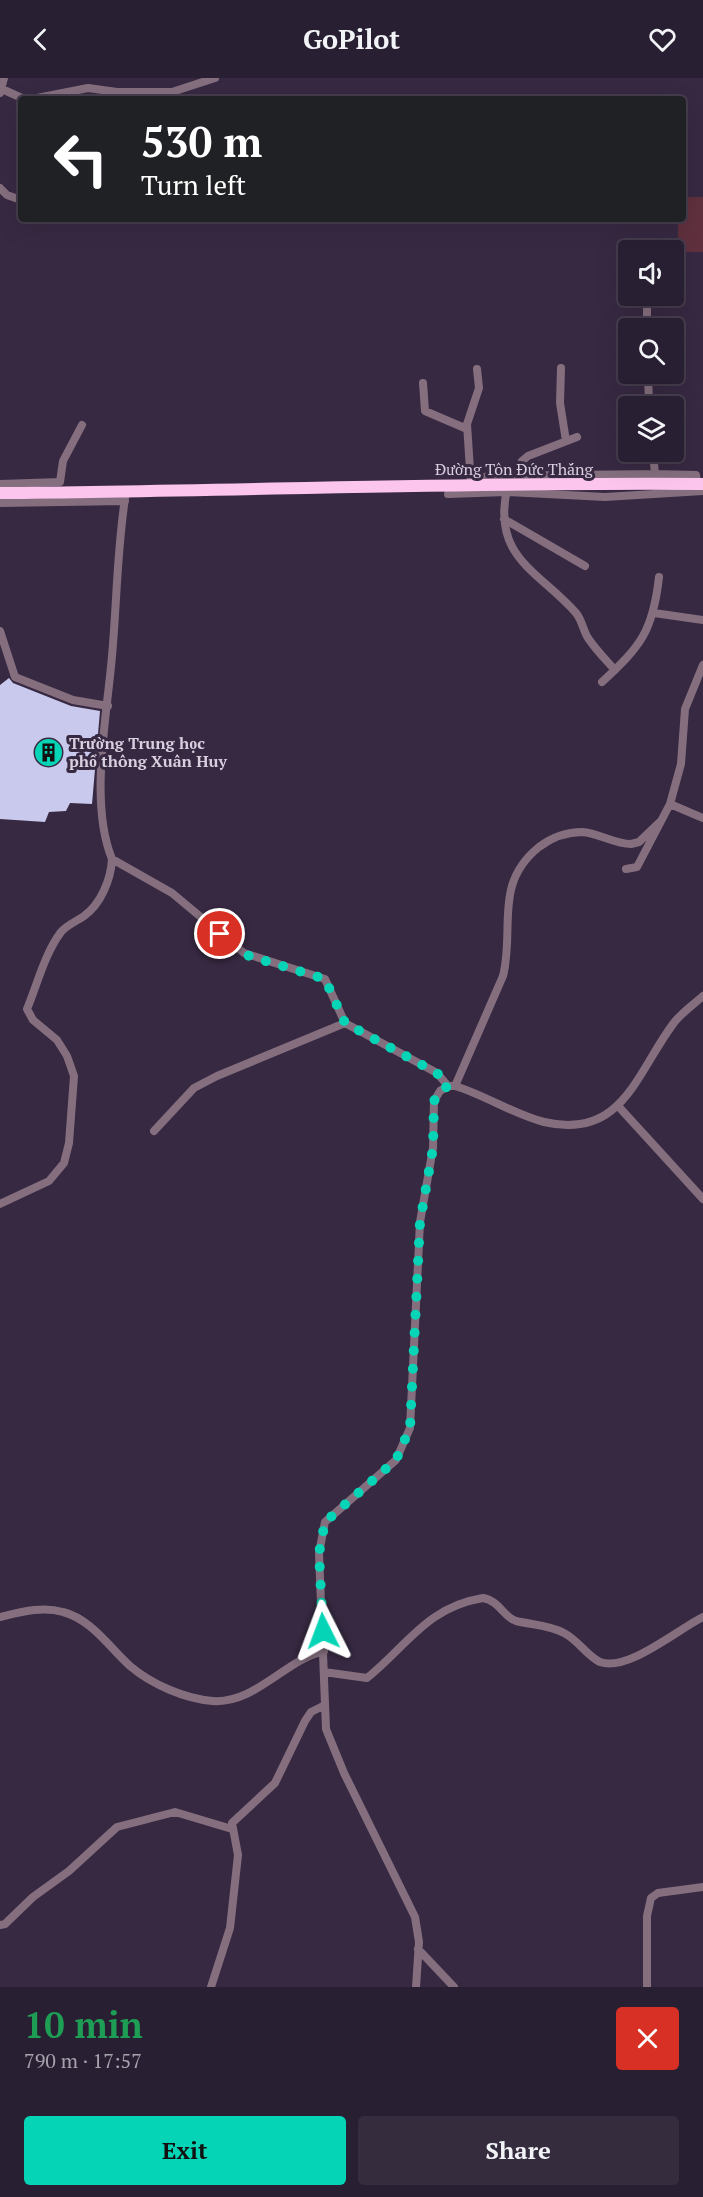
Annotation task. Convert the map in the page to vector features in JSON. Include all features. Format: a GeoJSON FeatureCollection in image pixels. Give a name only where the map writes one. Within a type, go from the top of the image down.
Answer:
{"type":"FeatureCollection","features":[{"type":"Feature","properties":{"kind":"highway","name":"Đường Tôn Đức Thắng"},"geometry":{"type":"LineString","coordinates":[[125,497],[326,486],[701,487]]}},
{"type":"Feature","properties":{"kind":"highway"},"geometry":{"type":"LineString","coordinates":[[0,493],[125,497]]}},
{"type":"Feature","properties":{"kind":"street"},"geometry":{"type":"LineString","coordinates":[[4,78],[1,91],[18,97]]}},
{"type":"Feature","properties":{"kind":"street"},"geometry":{"type":"LineString","coordinates":[[47,96],[88,88],[117,92],[172,92],[215,78]]}},
{"type":"Feature","properties":{"kind":"street"},"geometry":{"type":"LineString","coordinates":[[0,189],[12,198],[18,199]]}},
{"type":"Feature","properties":{"kind":"street"},"geometry":{"type":"LineString","coordinates":[[561,368],[560,403],[566,441]]}},
{"type":"Feature","properties":{"kind":"street"},"geometry":{"type":"LineString","coordinates":[[473,485],[467,429],[479,388],[477,369]]}},
{"type":"Feature","properties":{"kind":"street"},"geometry":{"type":"LineString","coordinates":[[423,383],[425,411],[467,429]]}},
{"type":"Feature","properties":{"kind":"street"},"geometry":{"type":"LineString","coordinates":[[0,484],[60,482],[63,461],[82,424]]}},
{"type":"Feature","properties":{"kind":"street"},"geometry":{"type":"LineString","coordinates":[[578,437],[528,456],[522,461],[510,485],[504,519],[513,549],[521,562],[575,612],[592,643],[615,670]]}},
{"type":"Feature","properties":{"kind":"street"},"geometry":{"type":"LineString","coordinates":[[654,462],[655,474]]}},
{"type":"Feature","properties":{"kind":"street"},"geometry":{"type":"LineString","coordinates":[[448,494],[510,485],[587,477],[655,474],[696,476],[701,487],[587,494],[510,485]]}},
{"type":"Feature","properties":{"kind":"street"},"geometry":{"type":"LineString","coordinates":[[0,503],[125,497],[120,530],[100,803],[104,838],[112,859],[111,875],[105,890],[87,914],[62,931],[53,946],[27,1009],[33,1020],[57,1040],[67,1056],[74,1076],[68,1156],[49,1181],[0,1203]]}},
{"type":"Feature","properties":{"kind":"street"},"geometry":{"type":"LineString","coordinates":[[504,519],[585,566]]}},
{"type":"Feature","properties":{"kind":"street"},"geometry":{"type":"LineString","coordinates":[[602,682],[644,637],[654,614],[659,577]]}},
{"type":"Feature","properties":{"kind":"street"},"geometry":{"type":"LineString","coordinates":[[654,614],[703,620]]}},
{"type":"Feature","properties":{"kind":"street"},"geometry":{"type":"LineString","coordinates":[[0,631],[15,676],[73,700],[108,706]]}},
{"type":"Feature","properties":{"kind":"street"},"geometry":{"type":"LineString","coordinates":[[626,869],[637,867],[670,804],[681,764],[685,709],[703,665]]}},
{"type":"Feature","properties":{"kind":"street"},"geometry":{"type":"LineString","coordinates":[[670,804],[703,818]]}},
{"type":"Feature","properties":{"kind":"street"},"geometry":{"type":"LineString","coordinates":[[416,1987],[418,1932],[415,1917],[330,1742],[323,1706],[324,1651],[319,1553],[325,1522],[396,1460],[410,1428],[420,1222],[433,1148],[434,1101],[440,1091],[451,1086],[503,976],[506,962],[508,897],[514,878],[528,856],[557,837],[583,832],[631,844],[639,842],[661,821]]}},
{"type":"Feature","properties":{"kind":"street"},"geometry":{"type":"LineString","coordinates":[[112,859],[172,893],[244,953],[325,979],[345,1023],[437,1073],[451,1086],[543,1122],[588,1124],[602,1119],[619,1107],[673,1024],[703,996]]}},
{"type":"Feature","properties":{"kind":"street"},"geometry":{"type":"LineString","coordinates":[[154,1131],[194,1088],[217,1076],[345,1023]]}},
{"type":"Feature","properties":{"kind":"street"},"geometry":{"type":"LineString","coordinates":[[619,1107],[703,1199]]}},
{"type":"Feature","properties":{"kind":"street"},"geometry":{"type":"LineString","coordinates":[[324,1672],[367,1678],[402,1643],[437,1614],[483,1598],[500,1606],[515,1621],[549,1626],[566,1634],[596,1659],[610,1663],[631,1659],[703,1617]]}},
{"type":"Feature","properties":{"kind":"street"},"geometry":{"type":"LineString","coordinates":[[0,1617],[39,1610],[64,1612],[79,1618],[132,1668],[149,1679],[192,1697],[215,1701],[238,1698],[308,1656],[324,1651]]}},
{"type":"Feature","properties":{"kind":"street"},"geometry":{"type":"LineString","coordinates":[[211,1987],[226,1946],[231,1918],[238,1855],[232,1829],[235,1821],[275,1783],[305,1721],[311,1712],[323,1706]]}},
{"type":"Feature","properties":{"kind":"street"},"geometry":{"type":"LineString","coordinates":[[0,1925],[5,1924],[33,1897],[69,1871],[108,1834],[129,1822],[175,1812],[232,1829]]}},
{"type":"Feature","properties":{"kind":"street"},"geometry":{"type":"LineString","coordinates":[[647,1987],[646,1925],[651,1898],[658,1893],[703,1887]]}},
{"type":"Feature","properties":{"kind":"street"},"geometry":{"type":"LineString","coordinates":[[418,1949],[454,1987]]}},
{"type":"Feature","properties":{"kind":"shaded area"},"geometry":{"type":"Polygon","coordinates":[[[686,197],[703,197],[703,252],[684,252],[684,240],[678,240],[678,222],[686,222],[686,197]]]}},
{"type":"Feature","properties":{"kind":"building","name":"Trường Trung học phổ thông Xuân Huy"},"geometry":{"type":"Polygon","coordinates":[[[9,678],[13,683],[71,706],[100,711],[92,804],[70,803],[66,811],[49,812],[45,822],[0,819],[0,685],[9,678]]]}},
{"type":"Feature","properties":{"kind":"place","name":"Trường Trung học phổ thông Xuân Huy"},"geometry":{"type":"Point","coordinates":[48,752]}},
{"type":"Feature","properties":{"kind":"route"},"geometry":{"type":"LineString","coordinates":[[220,934],[249,956],[325,979],[331,987],[345,1023],[437,1073],[448,1086],[435,1096],[433,1148],[420,1222],[410,1428],[404,1448],[396,1460],[384,1473],[333,1512],[325,1522],[320,1535],[319,1553],[323,1631]]}}]}
